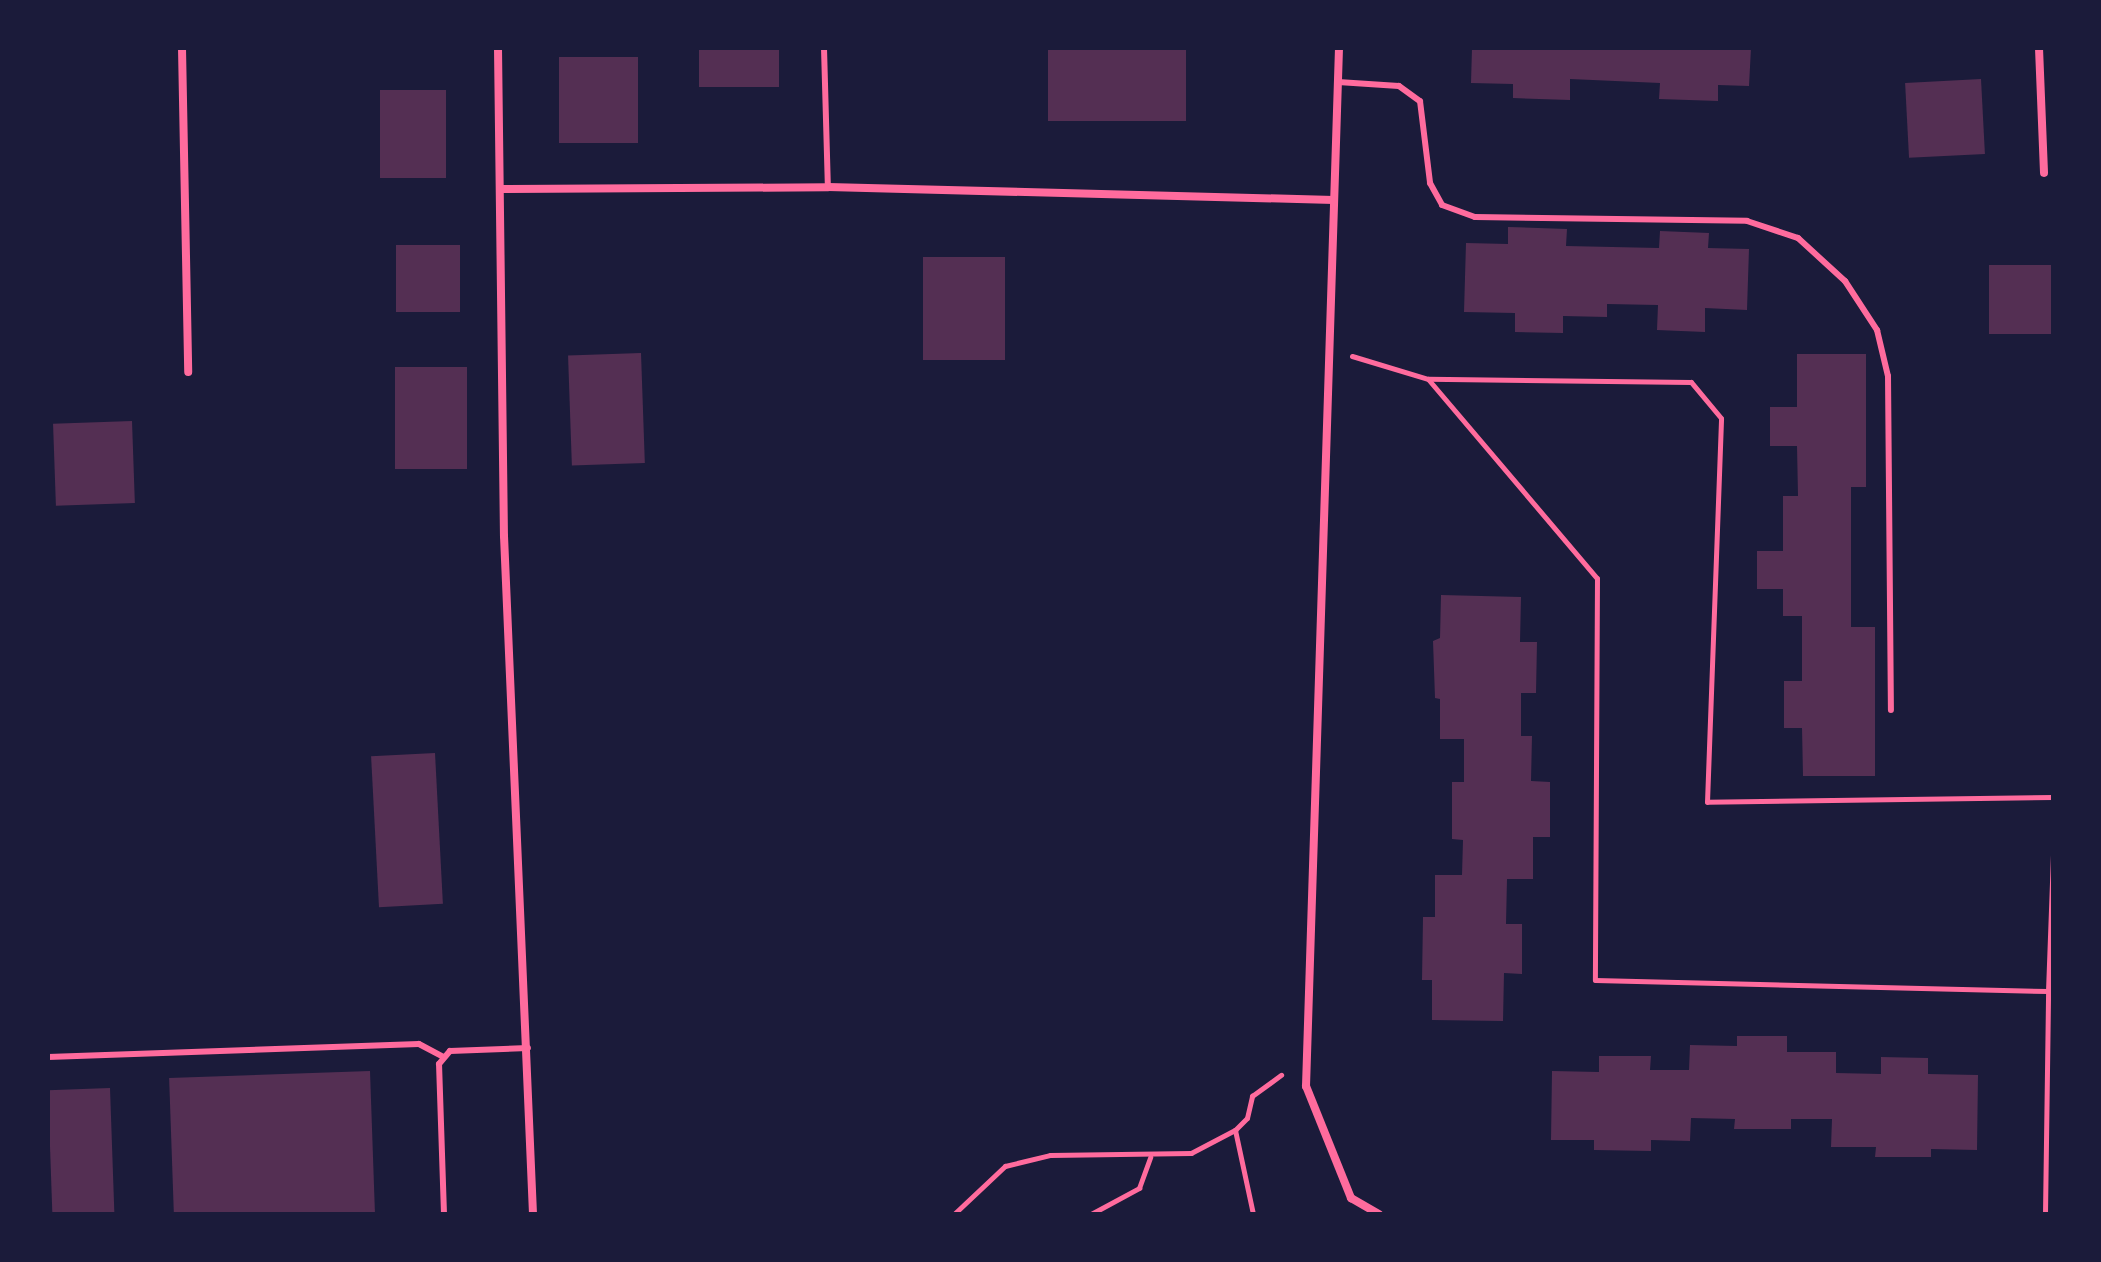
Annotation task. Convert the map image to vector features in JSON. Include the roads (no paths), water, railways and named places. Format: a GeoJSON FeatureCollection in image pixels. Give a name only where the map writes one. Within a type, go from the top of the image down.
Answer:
{"type":"FeatureCollection","features":[{"type":"Feature","properties":{"kind":"street"},"geometry":{"type":"LineString","coordinates":[[182,48],[188,372]]}},
{"type":"Feature","properties":{"kind":"street"},"geometry":{"type":"LineString","coordinates":[[498,48],[504,536],[533,1214]]}},
{"type":"Feature","properties":{"kind":"street"},"geometry":{"type":"LineString","coordinates":[[1339,48],[1306,1086],[1351,1198],[1379,1214]]}},
{"type":"Feature","properties":{"kind":"street"},"geometry":{"type":"LineString","coordinates":[[2039,48],[2044,173]]}},
{"type":"Feature","properties":{"kind":"street"},"geometry":{"type":"LineString","coordinates":[[500,189],[828,187],[1334,200]]}},
{"type":"Feature","properties":{"kind":"lane"},"geometry":{"type":"LineString","coordinates":[[824,48],[828,187]]}},
{"type":"Feature","properties":{"kind":"lane"},"geometry":{"type":"LineString","coordinates":[[1338,82],[1399,86],[1420,101],[1430,183],[1442,205],[1475,217],[1747,221],[1798,238],[1845,281],[1877,330],[1888,376],[1891,710]]}},
{"type":"Feature","properties":{"kind":"lane"},"geometry":{"type":"LineString","coordinates":[[48,1057],[419,1044],[443,1057]]}},
{"type":"Feature","properties":{"kind":"lane"},"geometry":{"type":"LineString","coordinates":[[443,1057],[459,1050],[528,1048]]}},
{"type":"Feature","properties":{"kind":"lane"},"geometry":{"type":"LineString","coordinates":[[443,1057],[438,1075],[444,1214]]}}]}
